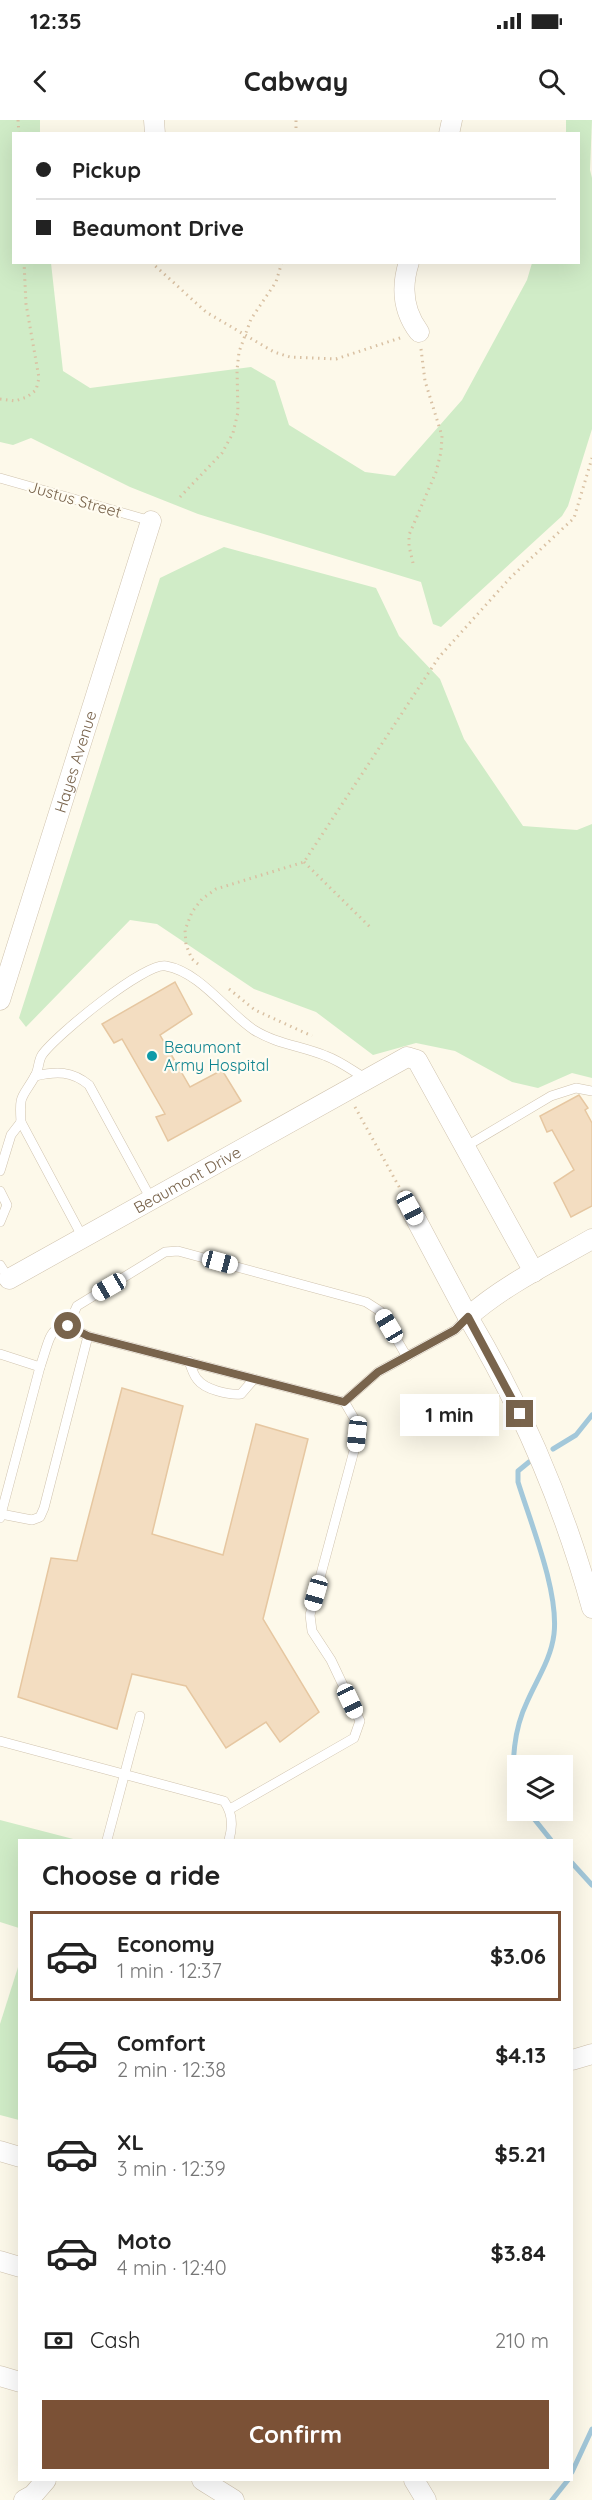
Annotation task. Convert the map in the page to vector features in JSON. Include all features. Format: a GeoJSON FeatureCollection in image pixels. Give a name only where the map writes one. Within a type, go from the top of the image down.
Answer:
{"type":"FeatureCollection","features":[{"type":"Feature","properties":{"kind":"street"},"geometry":{"type":"LineString","coordinates":[[409,264],[404,292],[405,307],[410,320],[419,332]]}},
{"type":"Feature","properties":{"kind":"street","name":"Hayes Avenue"},"geometry":{"type":"LineString","coordinates":[[0,1000],[151,521]]}},
{"type":"Feature","properties":{"kind":"street","name":"Beaumont Drive"},"geometry":{"type":"LineString","coordinates":[[5,1272],[83,1238],[365,1078],[407,1057],[417,1060],[534,1272]]}},
{"type":"Feature","properties":{"kind":"street"},"geometry":{"type":"LineString","coordinates":[[410,1208],[512,1396],[537,1449],[592,1608]]}},
{"type":"Feature","properties":{"kind":"street"},"geometry":{"type":"LineString","coordinates":[[468,1317],[480,1306],[534,1272],[592,1239]]}},
{"type":"Feature","properties":{"kind":"street"},"geometry":{"type":"LineString","coordinates":[[584,1580],[592,1556]]}},
{"type":"Feature","properties":{"kind":"street"},"geometry":{"type":"LineString","coordinates":[[573,2060],[592,2055]]}},
{"type":"Feature","properties":{"kind":"street"},"geometry":{"type":"LineString","coordinates":[[0,2151],[18,2156]]}},
{"type":"Feature","properties":{"kind":"street"},"geometry":{"type":"LineString","coordinates":[[0,2261],[18,2266]]}},
{"type":"Feature","properties":{"kind":"street"},"geometry":{"type":"LineString","coordinates":[[0,2376],[18,2381]]}},
{"type":"Feature","properties":{"kind":"street"},"geometry":{"type":"LineString","coordinates":[[24,2500],[33,2495],[45,2481]]}},
{"type":"Feature","properties":{"kind":"street"},"geometry":{"type":"LineString","coordinates":[[204,2481],[234,2500]]}},
{"type":"Feature","properties":{"kind":"street"},"geometry":{"type":"LineString","coordinates":[[415,2481],[426,2500]]}},
{"type":"Feature","properties":{"kind":"lane","name":"Justus Street"},"geometry":{"type":"LineString","coordinates":[[0,478],[151,521]]}},
{"type":"Feature","properties":{"kind":"lane"},"geometry":{"type":"LineString","coordinates":[[83,1238],[21,1122],[20,1101],[35,1076],[42,1055],[99,1002],[153,967],[165,966],[182,973],[215,994],[252,1029],[289,1046],[326,1056],[365,1078]]}},
{"type":"Feature","properties":{"kind":"lane"},"geometry":{"type":"LineString","coordinates":[[35,1076],[51,1072],[65,1072],[79,1077],[89,1085],[151,1199]]}},
{"type":"Feature","properties":{"kind":"lane"},"geometry":{"type":"LineString","coordinates":[[465,1147],[552,1096],[576,1088],[592,1091]]}},
{"type":"Feature","properties":{"kind":"lane"},"geometry":{"type":"LineString","coordinates":[[0,1171],[10,1135],[21,1122]]}},
{"type":"Feature","properties":{"kind":"lane"},"geometry":{"type":"LineString","coordinates":[[0,1191],[7,1205],[0,1222]]}},
{"type":"Feature","properties":{"kind":"lane"},"geometry":{"type":"LineString","coordinates":[[68,1326],[77,1306],[165,1252],[178,1251],[366,1302],[380,1311],[407,1356]]}},
{"type":"Feature","properties":{"kind":"lane"},"geometry":{"type":"LineString","coordinates":[[344,1401],[378,1372],[455,1330],[468,1317]]}},
{"type":"Feature","properties":{"kind":"lane"},"geometry":{"type":"LineString","coordinates":[[88,1336],[44,1508],[40,1516],[32,1520],[1,1517],[40,1367],[52,1334],[59,1328],[68,1326],[88,1336],[344,1401],[355,1420],[355,1448],[309,1615],[312,1631],[331,1660],[360,1721],[354,1738],[230,1809]]}},
{"type":"Feature","properties":{"kind":"lane"},"geometry":{"type":"LineString","coordinates":[[0,1354],[40,1367]]}},
{"type":"Feature","properties":{"kind":"lane"},"geometry":{"type":"LineString","coordinates":[[189,1361],[198,1381],[207,1387],[234,1395],[242,1394],[254,1379]]}},
{"type":"Feature","properties":{"kind":"lane"},"geometry":{"type":"LineString","coordinates":[[107,1839],[140,1716]]}},
{"type":"Feature","properties":{"kind":"lane"},"geometry":{"type":"LineString","coordinates":[[0,1741],[224,1801],[230,1809],[232,1828],[229,1839]]}},
{"type":"Feature","properties":{"kind":"path"},"geometry":{"type":"LineString","coordinates":[[0,399],[15,401],[27,398],[36,390],[39,378],[26,304],[24,264]]}},
{"type":"Feature","properties":{"kind":"path"},"geometry":{"type":"LineString","coordinates":[[153,264],[207,312],[274,352],[290,357],[336,359],[419,332],[425,381],[442,436],[436,472],[409,535],[413,563]]}},
{"type":"Feature","properties":{"kind":"path"},"geometry":{"type":"LineString","coordinates":[[180,497],[222,453],[233,432],[238,412],[239,352],[251,319],[276,282],[281,264]]}},
{"type":"Feature","properties":{"kind":"path"},"geometry":{"type":"LineString","coordinates":[[201,966],[192,959],[186,945],[185,930],[192,912],[202,898],[216,889],[304,862],[439,657],[511,577],[573,518],[592,458]]}},
{"type":"Feature","properties":{"kind":"path"},"geometry":{"type":"LineString","coordinates":[[304,862],[370,928]]}},
{"type":"Feature","properties":{"kind":"path"},"geometry":{"type":"LineString","coordinates":[[228,988],[255,1010]]}},
{"type":"Feature","properties":{"kind":"green space"},"geometry":{"type":"Polygon","coordinates":[[[0,120],[40,120],[40,132],[12,132],[12,264],[51,264],[63,371],[90,388],[251,367],[275,381],[289,425],[365,472],[395,476],[462,400],[527,280],[532,264],[580,264],[580,132],[566,132],[566,120],[592,120],[590,170],[592,178],[592,429],[568,506],[562,516],[441,627],[433,624],[421,582],[198,514],[130,487],[31,438],[13,445],[0,442],[0,120]]]}},
{"type":"Feature","properties":{"kind":"green space"},"geometry":{"type":"Polygon","coordinates":[[[224,547],[376,588],[399,636],[440,679],[464,739],[523,826],[577,830],[592,824],[592,1078],[572,1073],[538,1088],[512,1082],[455,1051],[416,1043],[373,1055],[316,1012],[254,989],[157,924],[130,920],[26,1027],[19,1018],[160,578],[224,547]]]}},
{"type":"Feature","properties":{"kind":"green space"},"geometry":{"type":"Polygon","coordinates":[[[0,1820],[73,1839],[18,1839],[18,1928],[0,1922],[0,1820]]]}},
{"type":"Feature","properties":{"kind":"green space"},"geometry":{"type":"Polygon","coordinates":[[[18,1967],[18,2120],[0,2115],[0,2024],[18,1967]]]}},
{"type":"Feature","properties":{"kind":"building","name":"Beaumont Army Hospital"},"geometry":{"type":"Polygon","coordinates":[[[175,982],[192,1014],[160,1035],[190,1087],[222,1070],[241,1101],[168,1141],[156,1117],[165,1114],[122,1039],[114,1043],[102,1024],[175,982]]]}},
{"type":"Feature","properties":{"kind":"building"},"geometry":{"type":"Polygon","coordinates":[[[579,1095],[588,1108],[585,1110],[592,1123],[592,1206],[571,1217],[554,1183],[574,1170],[552,1130],[547,1132],[540,1116],[579,1095]]]}},
{"type":"Feature","properties":{"kind":"building"},"geometry":{"type":"Polygon","coordinates":[[[122,1388],[183,1406],[152,1534],[223,1555],[256,1424],[308,1439],[263,1619],[319,1712],[280,1742],[266,1722],[226,1748],[186,1686],[132,1674],[117,1729],[18,1697],[51,1558],[77,1561],[122,1388]]]}},
{"type":"Feature","properties":{"kind":"waterway"},"geometry":{"type":"LineString","coordinates":[[553,1449],[576,1435],[592,1415]]}},
{"type":"Feature","properties":{"kind":"waterway"},"geometry":{"type":"LineString","coordinates":[[514,1755],[519,1723],[547,1660],[554,1634],[552,1598],[548,1579],[518,1482],[518,1471],[529,1462]]}},
{"type":"Feature","properties":{"kind":"waterway"},"geometry":{"type":"LineString","coordinates":[[536,1821],[550,1839]]}},
{"type":"Feature","properties":{"kind":"waterway"},"geometry":{"type":"LineString","coordinates":[[573,1864],[592,1885]]}},
{"type":"Feature","properties":{"kind":"waterway"},"geometry":{"type":"LineString","coordinates":[[573,2470],[592,2429]]}},
{"type":"Feature","properties":{"kind":"waterway"},"geometry":{"type":"LineString","coordinates":[[552,2500],[567,2481]]}},
{"type":"Feature","properties":{"kind":"place","name":"Beaumont Army Hospital"},"geometry":{"type":"Point","coordinates":[152,1056]}},
{"type":"Feature","properties":{"kind":"route"},"geometry":{"type":"LineString","coordinates":[[68,1326],[88,1336],[344,1402],[378,1372],[455,1330],[468,1317],[482,1339],[520,1414]]}}]}
